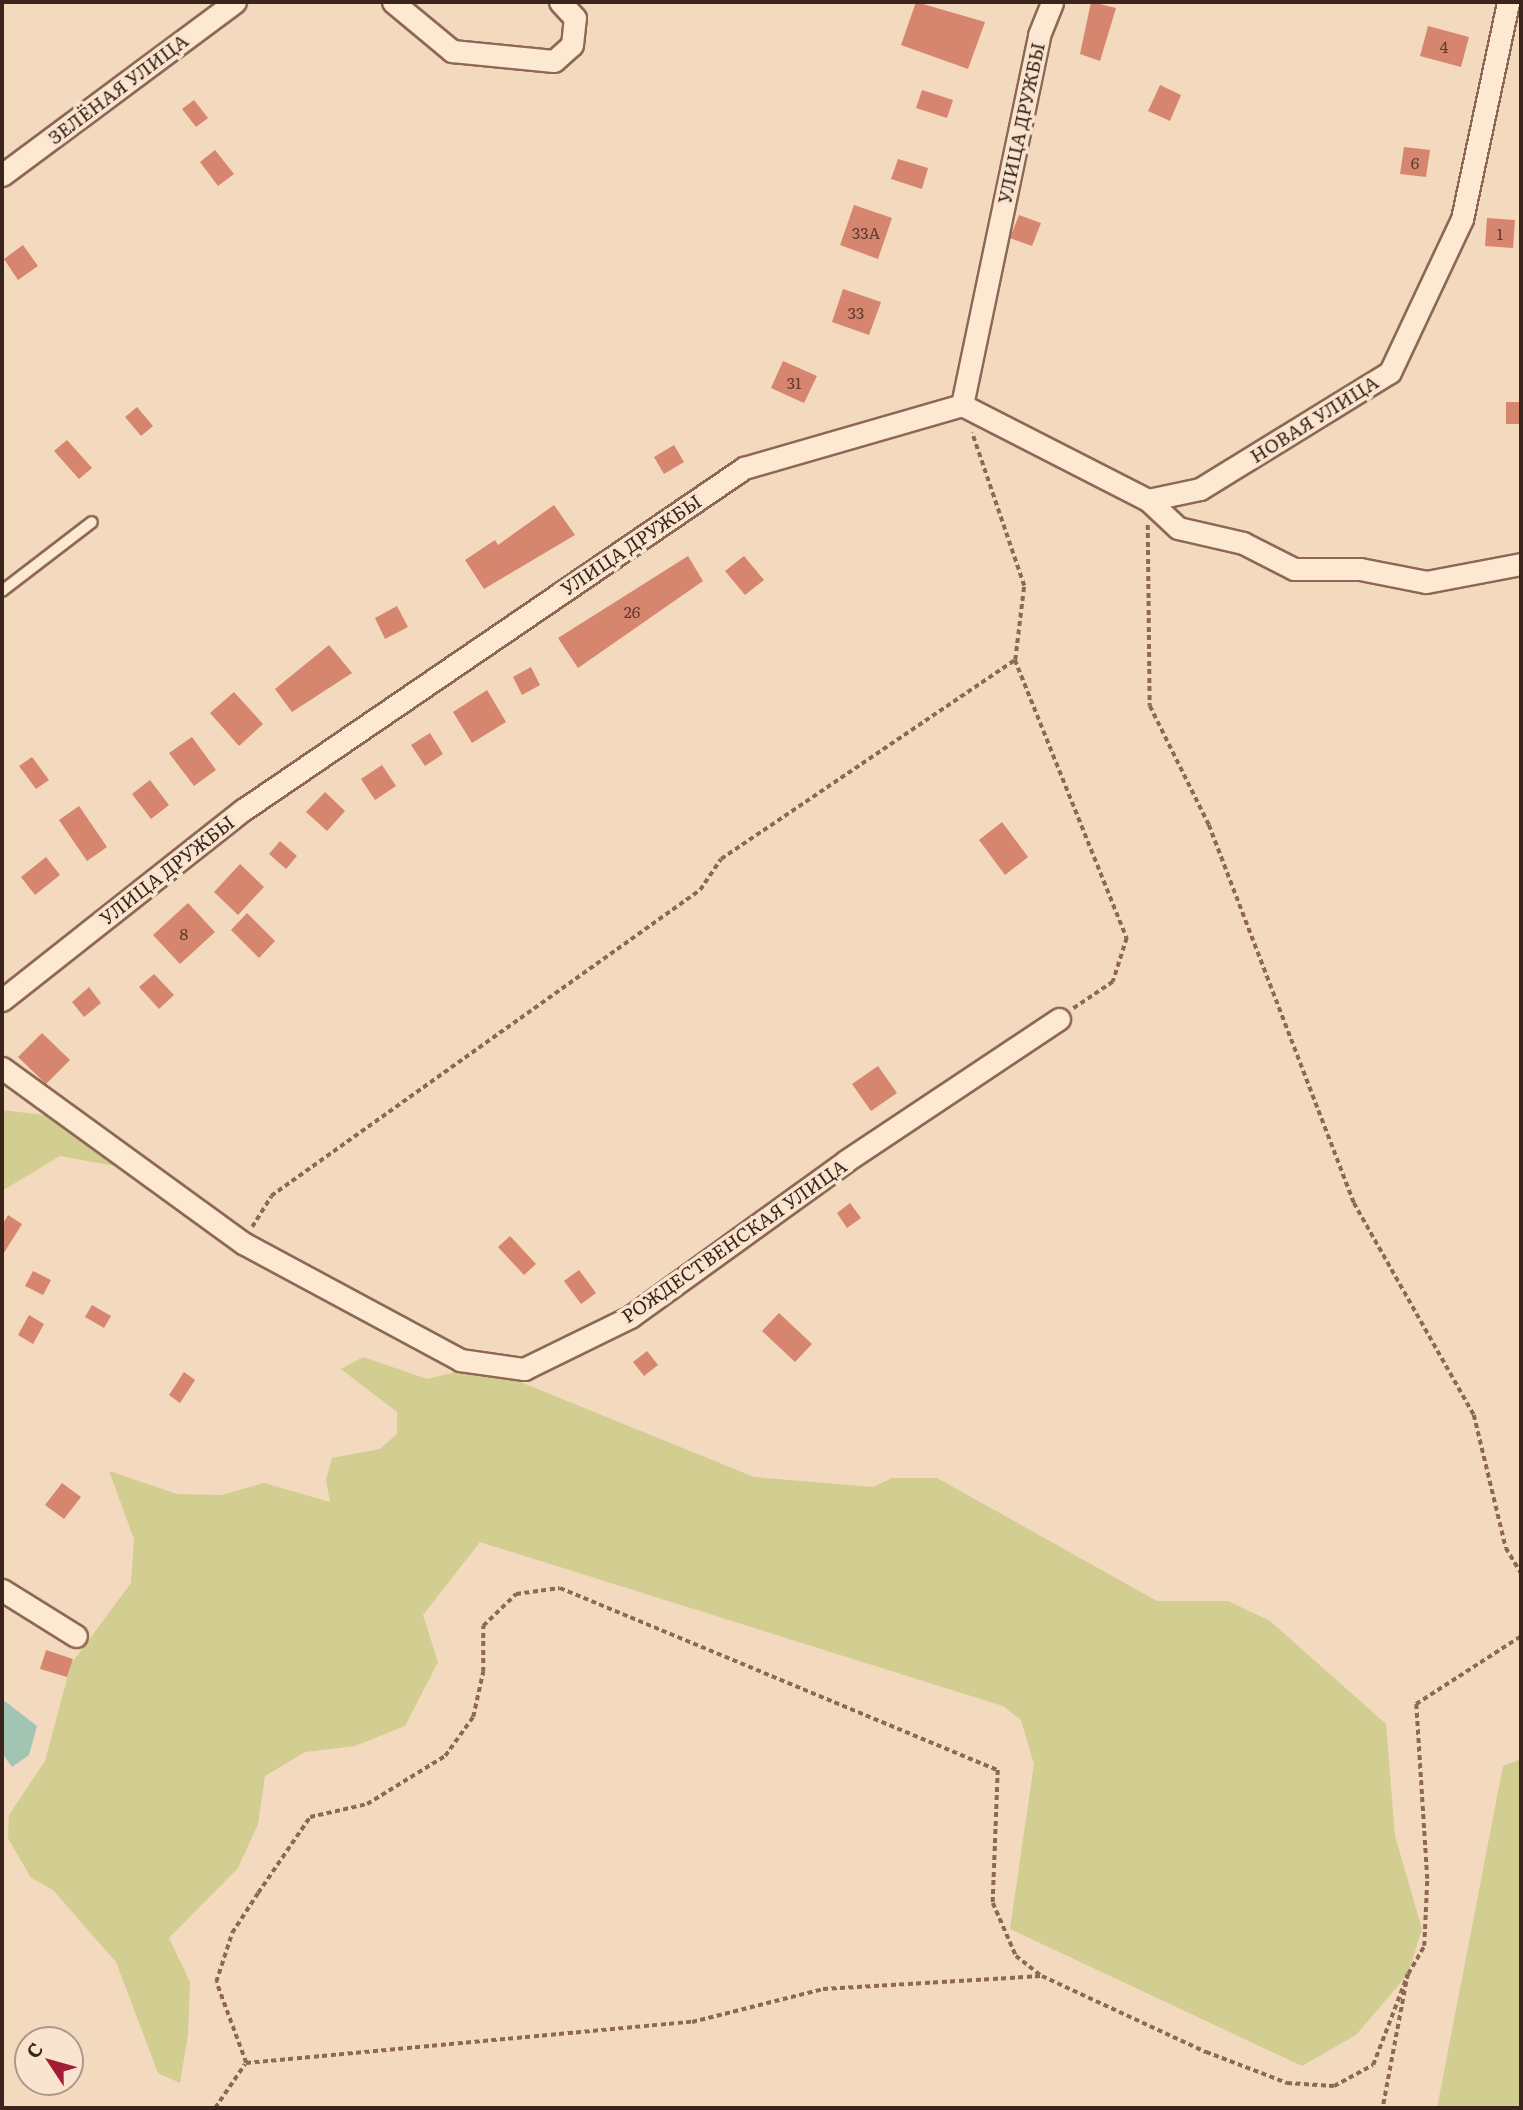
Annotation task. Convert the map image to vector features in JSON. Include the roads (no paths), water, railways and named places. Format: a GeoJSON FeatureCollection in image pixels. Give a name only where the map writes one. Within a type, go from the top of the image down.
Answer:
{"type":"FeatureCollection","features":[{"type":"Feature","properties":{"kind":"street","name":"ЗЕЛЁНАЯ УЛИЦА"},"geometry":{"type":"LineString","coordinates":[[2,175],[235,2]]}},
{"type":"Feature","properties":{"kind":"street"},"geometry":{"type":"LineString","coordinates":[[393,2],[452,51],[554,61],[572,46],[575,18],[559,2]]}},
{"type":"Feature","properties":{"kind":"street","name":"УЛИЦА ДРУЖБЫ"},"geometry":{"type":"LineString","coordinates":[[2,1000],[243,810],[744,468],[962,405],[1039,35],[1052,2]]}},
{"type":"Feature","properties":{"kind":"street","name":"НОВАЯ УЛИЦА"},"geometry":{"type":"LineString","coordinates":[[1148,500],[1200,489],[1390,372],[1462,219],[1508,2]]}},
{"type":"Feature","properties":{"kind":"street"},"geometry":{"type":"LineString","coordinates":[[962,405],[1148,500],[1178,528],[1242,542],[1294,569],[1360,569],[1426,582],[1521,564]]}},
{"type":"Feature","properties":{"kind":"street","name":"РОЖДЕСТВЕНСКАЯ УЛИЦА"},"geometry":{"type":"LineString","coordinates":[[2,1068],[243,1243],[460,1360],[524,1369],[630,1317],[846,1161],[1059,1018]]}},
{"type":"Feature","properties":{"kind":"street"},"geometry":{"type":"LineString","coordinates":[[2,1590],[76,1636]]}},
{"type":"Feature","properties":{"kind":"lane"},"geometry":{"type":"LineString","coordinates":[[2,591],[92,522]]}}]}
